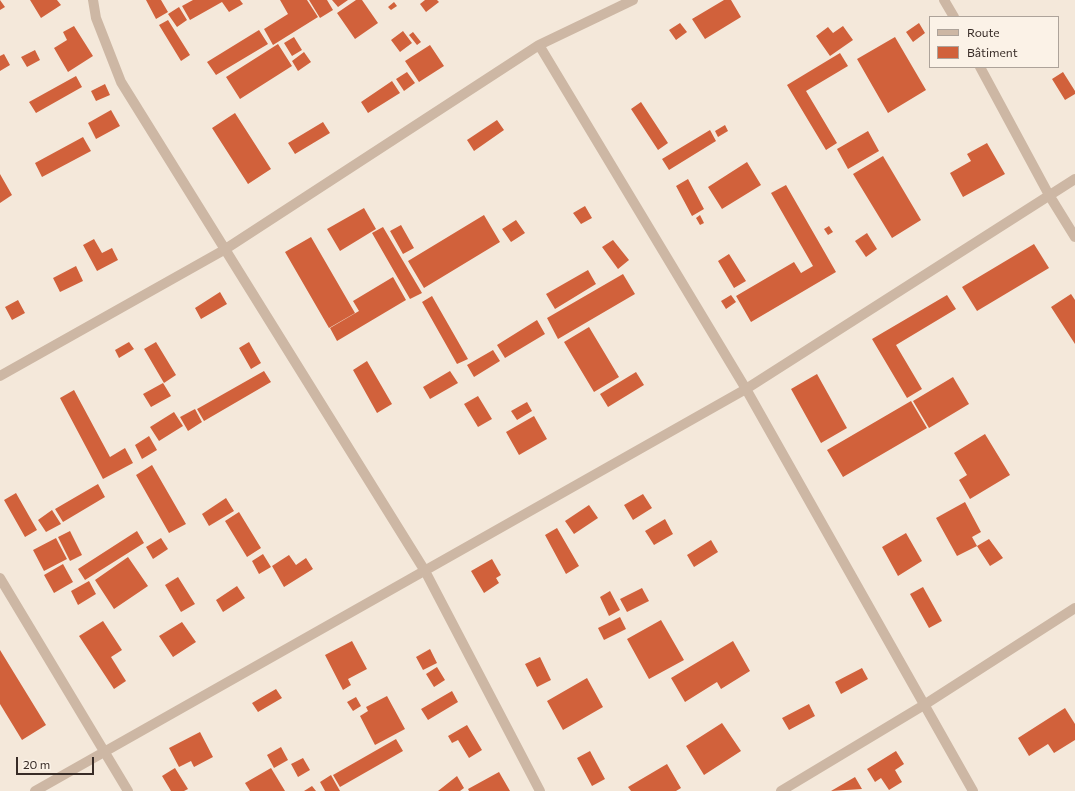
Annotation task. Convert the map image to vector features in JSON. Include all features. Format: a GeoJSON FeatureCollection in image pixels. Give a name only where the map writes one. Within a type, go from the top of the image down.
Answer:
{"type":"FeatureCollection","features":[{"type":"Feature","properties":{"kind":"street"},"geometry":{"type":"LineString","coordinates":[[93,0],[96,18],[121,82],[224,250],[425,571],[540,791]]}},
{"type":"Feature","properties":{"kind":"street"},"geometry":{"type":"LineString","coordinates":[[0,376],[224,250],[539,46],[633,0]]}},
{"type":"Feature","properties":{"kind":"street"},"geometry":{"type":"LineString","coordinates":[[944,0],[953,16]]}},
{"type":"Feature","properties":{"kind":"street"},"geometry":{"type":"LineString","coordinates":[[539,46],[746,389],[973,791]]}},
{"type":"Feature","properties":{"kind":"street"},"geometry":{"type":"LineString","coordinates":[[981,68],[1049,195],[1075,237]]}},
{"type":"Feature","properties":{"kind":"street"},"geometry":{"type":"LineString","coordinates":[[35,791],[105,753],[746,389],[1075,179]]}},
{"type":"Feature","properties":{"kind":"street"},"geometry":{"type":"LineString","coordinates":[[0,578],[128,791]]}},
{"type":"Feature","properties":{"kind":"street"},"geometry":{"type":"LineString","coordinates":[[781,791],[924,705],[1075,608]]}},
{"type":"Feature","properties":{"kind":"building"},"geometry":{"type":"Polygon","coordinates":[[[0,0],[5,7],[0,10],[0,0]]]}},
{"type":"Feature","properties":{"kind":"building"},"geometry":{"type":"Polygon","coordinates":[[[30,0],[57,0],[61,5],[41,18],[30,0]]]}},
{"type":"Feature","properties":{"kind":"building"},"geometry":{"type":"Polygon","coordinates":[[[146,0],[161,0],[168,12],[156,19],[146,0]]]}},
{"type":"Feature","properties":{"kind":"building"},"geometry":{"type":"Polygon","coordinates":[[[193,0],[240,0],[243,4],[229,12],[222,2],[190,20],[182,6],[193,0]]]}},
{"type":"Feature","properties":{"kind":"building"},"geometry":{"type":"Polygon","coordinates":[[[280,0],[307,0],[318,17],[273,45],[264,29],[288,14],[280,0]]]}},
{"type":"Feature","properties":{"kind":"building"},"geometry":{"type":"Polygon","coordinates":[[[309,0],[327,0],[333,10],[320,18],[309,0]]]}},
{"type":"Feature","properties":{"kind":"building"},"geometry":{"type":"Polygon","coordinates":[[[332,0],[348,0],[338,7],[332,0]]]}},
{"type":"Feature","properties":{"kind":"building"},"geometry":{"type":"Polygon","coordinates":[[[356,0],[362,0],[378,23],[355,39],[337,13],[356,0]]]}},
{"type":"Feature","properties":{"kind":"building"},"geometry":{"type":"Polygon","coordinates":[[[425,0],[437,0],[439,2],[426,12],[420,4],[425,0]]]}},
{"type":"Feature","properties":{"kind":"building"},"geometry":{"type":"Polygon","coordinates":[[[724,0],[731,0],[741,17],[705,39],[692,19],[724,0]]]}},
{"type":"Feature","properties":{"kind":"building"},"geometry":{"type":"Polygon","coordinates":[[[394,2],[397,6],[391,10],[388,7],[394,2]]]}},
{"type":"Feature","properties":{"kind":"building"},"geometry":{"type":"Polygon","coordinates":[[[179,7],[187,20],[177,27],[168,14],[179,7]]]}},
{"type":"Feature","properties":{"kind":"building"},"geometry":{"type":"Polygon","coordinates":[[[168,20],[190,55],[181,61],[159,25],[168,20]]]}},
{"type":"Feature","properties":{"kind":"building"},"geometry":{"type":"Polygon","coordinates":[[[680,23],[687,32],[676,40],[669,30],[680,23]]]}},
{"type":"Feature","properties":{"kind":"building"},"geometry":{"type":"Polygon","coordinates":[[[919,23],[925,33],[913,42],[906,32],[919,23]]]}},
{"type":"Feature","properties":{"kind":"building"},"geometry":{"type":"Polygon","coordinates":[[[74,26],[93,56],[68,72],[54,48],[67,40],[63,32],[74,26]]]}},
{"type":"Feature","properties":{"kind":"building"},"geometry":{"type":"Polygon","coordinates":[[[843,26],[853,40],[830,56],[816,36],[828,27],[833,33],[843,26]]]}},
{"type":"Feature","properties":{"kind":"building"},"geometry":{"type":"Polygon","coordinates":[[[259,30],[268,44],[216,75],[207,62],[259,30]]]}},
{"type":"Feature","properties":{"kind":"building"},"geometry":{"type":"Polygon","coordinates":[[[403,31],[412,43],[400,52],[391,40],[403,31]]]}},
{"type":"Feature","properties":{"kind":"building"},"geometry":{"type":"Polygon","coordinates":[[[413,32],[421,42],[417,45],[409,35],[413,32]]]}},
{"type":"Feature","properties":{"kind":"building"},"geometry":{"type":"Polygon","coordinates":[[[294,37],[302,50],[292,56],[284,43],[294,37]]]}},
{"type":"Feature","properties":{"kind":"building"},"geometry":{"type":"Polygon","coordinates":[[[895,37],[926,90],[888,113],[857,59],[895,37]]]}},
{"type":"Feature","properties":{"kind":"building"},"geometry":{"type":"Polygon","coordinates":[[[278,44],[292,66],[240,99],[226,77],[278,44]]]}},
{"type":"Feature","properties":{"kind":"building"},"geometry":{"type":"Polygon","coordinates":[[[430,45],[444,66],[419,82],[405,61],[430,45]]]}},
{"type":"Feature","properties":{"kind":"building"},"geometry":{"type":"Polygon","coordinates":[[[35,50],[40,60],[27,67],[21,57],[35,50]]]}},
{"type":"Feature","properties":{"kind":"building"},"geometry":{"type":"Polygon","coordinates":[[[304,52],[311,62],[298,71],[292,61],[304,52]]]}},
{"type":"Feature","properties":{"kind":"building"},"geometry":{"type":"Polygon","coordinates":[[[840,53],[848,66],[806,91],[837,143],[826,150],[787,85],[840,53]]]}},
{"type":"Feature","properties":{"kind":"building"},"geometry":{"type":"Polygon","coordinates":[[[4,54],[10,65],[0,71],[0,56],[4,54]]]}},
{"type":"Feature","properties":{"kind":"building"},"geometry":{"type":"Polygon","coordinates":[[[407,72],[415,83],[404,91],[396,79],[407,72]]]}},
{"type":"Feature","properties":{"kind":"building"},"geometry":{"type":"Polygon","coordinates":[[[1063,72],[1075,91],[1075,94],[1065,100],[1052,79],[1063,72]]]}},
{"type":"Feature","properties":{"kind":"building"},"geometry":{"type":"Polygon","coordinates":[[[76,76],[82,87],[36,113],[29,102],[76,76]]]}},
{"type":"Feature","properties":{"kind":"building"},"geometry":{"type":"Polygon","coordinates":[[[392,81],[400,93],[368,113],[361,102],[392,81]]]}},
{"type":"Feature","properties":{"kind":"building"},"geometry":{"type":"Polygon","coordinates":[[[105,84],[110,95],[96,101],[91,91],[105,84]]]}},
{"type":"Feature","properties":{"kind":"building"},"geometry":{"type":"Polygon","coordinates":[[[641,102],[668,143],[658,150],[631,109],[641,102]]]}},
{"type":"Feature","properties":{"kind":"building"},"geometry":{"type":"Polygon","coordinates":[[[111,110],[120,126],[96,139],[88,123],[111,110]]]}},
{"type":"Feature","properties":{"kind":"building"},"geometry":{"type":"Polygon","coordinates":[[[235,113],[271,169],[248,184],[212,128],[235,113]]]}},
{"type":"Feature","properties":{"kind":"building"},"geometry":{"type":"Polygon","coordinates":[[[497,120],[504,130],[474,151],[467,140],[497,120]]]}},
{"type":"Feature","properties":{"kind":"building"},"geometry":{"type":"Polygon","coordinates":[[[323,122],[330,133],[295,154],[288,143],[323,122]]]}},
{"type":"Feature","properties":{"kind":"building"},"geometry":{"type":"Polygon","coordinates":[[[725,125],[728,131],[718,137],[715,131],[725,125]]]}},
{"type":"Feature","properties":{"kind":"building"},"geometry":{"type":"Polygon","coordinates":[[[710,130],[716,141],[669,170],[662,159],[710,130]]]}},
{"type":"Feature","properties":{"kind":"building"},"geometry":{"type":"Polygon","coordinates":[[[868,131],[879,151],[848,169],[837,149],[868,131]]]}},
{"type":"Feature","properties":{"kind":"building"},"geometry":{"type":"Polygon","coordinates":[[[83,137],[91,151],[42,177],[35,163],[83,137]]]}},
{"type":"Feature","properties":{"kind":"building"},"geometry":{"type":"Polygon","coordinates":[[[987,143],[1005,174],[963,197],[950,173],[971,161],[967,154],[987,143]]]}},
{"type":"Feature","properties":{"kind":"building"},"geometry":{"type":"Polygon","coordinates":[[[883,156],[921,220],[892,238],[853,174],[883,156]]]}},
{"type":"Feature","properties":{"kind":"building"},"geometry":{"type":"Polygon","coordinates":[[[747,162],[761,185],[722,209],[708,187],[747,162]]]}},
{"type":"Feature","properties":{"kind":"building"},"geometry":{"type":"Polygon","coordinates":[[[0,174],[12,195],[0,203],[0,174]]]}},
{"type":"Feature","properties":{"kind":"building"},"geometry":{"type":"Polygon","coordinates":[[[688,179],[704,209],[692,216],[676,186],[688,179]]]}},
{"type":"Feature","properties":{"kind":"building"},"geometry":{"type":"Polygon","coordinates":[[[786,185],[836,272],[751,322],[736,296],[794,262],[801,273],[813,266],[771,193],[786,185]]]}},
{"type":"Feature","properties":{"kind":"building"},"geometry":{"type":"Polygon","coordinates":[[[585,206],[592,218],[581,224],[573,213],[585,206]]]}},
{"type":"Feature","properties":{"kind":"building"},"geometry":{"type":"Polygon","coordinates":[[[364,208],[376,229],[340,251],[327,229],[364,208]]]}},
{"type":"Feature","properties":{"kind":"building"},"geometry":{"type":"Polygon","coordinates":[[[484,215],[500,242],[424,288],[408,261],[484,215]]]}},
{"type":"Feature","properties":{"kind":"building"},"geometry":{"type":"Polygon","coordinates":[[[700,215],[704,223],[700,225],[696,218],[700,215]]]}},
{"type":"Feature","properties":{"kind":"building"},"geometry":{"type":"Polygon","coordinates":[[[516,220],[525,233],[511,242],[502,229],[516,220]]]}},
{"type":"Feature","properties":{"kind":"building"},"geometry":{"type":"Polygon","coordinates":[[[401,225],[414,248],[403,254],[390,231],[401,225]]]}},
{"type":"Feature","properties":{"kind":"building"},"geometry":{"type":"Polygon","coordinates":[[[829,226],[833,232],[828,235],[824,229],[829,226]]]}},
{"type":"Feature","properties":{"kind":"building"},"geometry":{"type":"Polygon","coordinates":[[[383,227],[422,293],[410,299],[372,233],[383,227]]]}},
{"type":"Feature","properties":{"kind":"building"},"geometry":{"type":"Polygon","coordinates":[[[867,233],[877,249],[866,257],[855,241],[867,233]]]}},
{"type":"Feature","properties":{"kind":"building"},"geometry":{"type":"Polygon","coordinates":[[[311,237],[355,313],[329,328],[285,252],[311,237]]]}},
{"type":"Feature","properties":{"kind":"building"},"geometry":{"type":"Polygon","coordinates":[[[94,239],[102,253],[112,248],[118,260],[97,271],[83,245],[94,239]]]}},
{"type":"Feature","properties":{"kind":"building"},"geometry":{"type":"Polygon","coordinates":[[[613,240],[629,260],[618,269],[602,247],[613,240]]]}},
{"type":"Feature","properties":{"kind":"building"},"geometry":{"type":"Polygon","coordinates":[[[1034,244],[1049,268],[977,311],[962,287],[1034,244]]]}},
{"type":"Feature","properties":{"kind":"building"},"geometry":{"type":"Polygon","coordinates":[[[729,254],[746,281],[734,288],[718,261],[729,254]]]}},
{"type":"Feature","properties":{"kind":"building"},"geometry":{"type":"Polygon","coordinates":[[[76,266],[83,281],[60,292],[53,278],[76,266]]]}},
{"type":"Feature","properties":{"kind":"building"},"geometry":{"type":"Polygon","coordinates":[[[588,270],[596,284],[555,309],[546,294],[588,270]]]}},
{"type":"Feature","properties":{"kind":"building"},"geometry":{"type":"Polygon","coordinates":[[[623,274],[635,294],[558,339],[547,318],[623,274]]]}},
{"type":"Feature","properties":{"kind":"building"},"geometry":{"type":"Polygon","coordinates":[[[393,277],[406,300],[337,341],[330,328],[359,311],[353,301],[393,277]]]}},
{"type":"Feature","properties":{"kind":"building"},"geometry":{"type":"Polygon","coordinates":[[[220,292],[227,304],[201,319],[195,308],[220,292]]]}},
{"type":"Feature","properties":{"kind":"building"},"geometry":{"type":"Polygon","coordinates":[[[1071,294],[1075,300],[1075,344],[1051,307],[1071,294]]]}},
{"type":"Feature","properties":{"kind":"building"},"geometry":{"type":"Polygon","coordinates":[[[731,295],[736,302],[726,309],[721,301],[731,295]]]}},
{"type":"Feature","properties":{"kind":"building"},"geometry":{"type":"Polygon","coordinates":[[[947,295],[956,309],[896,345],[922,389],[907,398],[872,339],[947,295]]]}},
{"type":"Feature","properties":{"kind":"building"},"geometry":{"type":"Polygon","coordinates":[[[432,296],[468,359],[457,364],[422,302],[432,296]]]}},
{"type":"Feature","properties":{"kind":"building"},"geometry":{"type":"Polygon","coordinates":[[[18,300],[25,313],[12,320],[5,307],[18,300]]]}},
{"type":"Feature","properties":{"kind":"building"},"geometry":{"type":"Polygon","coordinates":[[[537,320],[545,334],[505,358],[497,345],[537,320]]]}},
{"type":"Feature","properties":{"kind":"building"},"geometry":{"type":"Polygon","coordinates":[[[589,327],[619,377],[594,392],[564,342],[589,327]]]}},
{"type":"Feature","properties":{"kind":"building"},"geometry":{"type":"Polygon","coordinates":[[[129,342],[134,349],[119,358],[115,350],[129,342]]]}},
{"type":"Feature","properties":{"kind":"building"},"geometry":{"type":"Polygon","coordinates":[[[156,342],[176,375],[164,383],[144,349],[156,342]]]}},
{"type":"Feature","properties":{"kind":"building"},"geometry":{"type":"Polygon","coordinates":[[[249,342],[261,363],[251,369],[239,348],[249,342]]]}},
{"type":"Feature","properties":{"kind":"building"},"geometry":{"type":"Polygon","coordinates":[[[493,350],[500,361],[474,377],[467,365],[493,350]]]}},
{"type":"Feature","properties":{"kind":"building"},"geometry":{"type":"Polygon","coordinates":[[[367,361],[392,404],[377,413],[353,370],[367,361]]]}},
{"type":"Feature","properties":{"kind":"building"},"geometry":{"type":"Polygon","coordinates":[[[264,371],[271,382],[204,421],[197,409],[264,371]]]}},
{"type":"Feature","properties":{"kind":"building"},"geometry":{"type":"Polygon","coordinates":[[[450,371],[458,383],[430,399],[423,387],[450,371]]]}},
{"type":"Feature","properties":{"kind":"building"},"geometry":{"type":"Polygon","coordinates":[[[636,372],[644,385],[608,407],[600,394],[636,372]]]}},
{"type":"Feature","properties":{"kind":"building"},"geometry":{"type":"Polygon","coordinates":[[[817,374],[847,428],[821,443],[791,389],[817,374]]]}},
{"type":"Feature","properties":{"kind":"building"},"geometry":{"type":"Polygon","coordinates":[[[953,377],[969,404],[929,428],[913,401],[953,377]]]}},
{"type":"Feature","properties":{"kind":"building"},"geometry":{"type":"Polygon","coordinates":[[[163,383],[171,396],[151,407],[143,394],[163,383]]]}},
{"type":"Feature","properties":{"kind":"building"},"geometry":{"type":"Polygon","coordinates":[[[74,390],[110,457],[125,448],[133,463],[103,479],[60,398],[74,390]]]}},
{"type":"Feature","properties":{"kind":"building"},"geometry":{"type":"Polygon","coordinates":[[[478,396],[492,419],[478,427],[464,404],[478,396]]]}},
{"type":"Feature","properties":{"kind":"building"},"geometry":{"type":"Polygon","coordinates":[[[911,401],[927,428],[843,477],[827,450],[911,401]]]}},
{"type":"Feature","properties":{"kind":"building"},"geometry":{"type":"Polygon","coordinates":[[[527,402],[532,411],[517,420],[511,411],[527,402]]]}},
{"type":"Feature","properties":{"kind":"building"},"geometry":{"type":"Polygon","coordinates":[[[195,409],[202,422],[188,431],[180,417],[195,409]]]}},
{"type":"Feature","properties":{"kind":"building"},"geometry":{"type":"Polygon","coordinates":[[[174,412],[183,426],[159,441],[150,427],[174,412]]]}},
{"type":"Feature","properties":{"kind":"building"},"geometry":{"type":"Polygon","coordinates":[[[534,416],[547,439],[519,455],[506,432],[534,416]]]}},
{"type":"Feature","properties":{"kind":"building"},"geometry":{"type":"Polygon","coordinates":[[[985,434],[1010,475],[970,499],[959,480],[967,475],[954,453],[985,434]]]}},
{"type":"Feature","properties":{"kind":"building"},"geometry":{"type":"Polygon","coordinates":[[[149,436],[157,450],[142,459],[135,445],[149,436]]]}},
{"type":"Feature","properties":{"kind":"building"},"geometry":{"type":"Polygon","coordinates":[[[152,465],[186,524],[169,533],[136,475],[152,465]]]}},
{"type":"Feature","properties":{"kind":"building"},"geometry":{"type":"Polygon","coordinates":[[[98,484],[105,497],[63,522],[55,509],[98,484]]]}},
{"type":"Feature","properties":{"kind":"building"},"geometry":{"type":"Polygon","coordinates":[[[16,493],[37,530],[25,537],[4,500],[16,493]]]}},
{"type":"Feature","properties":{"kind":"building"},"geometry":{"type":"Polygon","coordinates":[[[643,494],[652,508],[633,520],[624,505],[643,494]]]}},
{"type":"Feature","properties":{"kind":"building"},"geometry":{"type":"Polygon","coordinates":[[[226,498],[234,511],[209,526],[202,514],[226,498]]]}},
{"type":"Feature","properties":{"kind":"building"},"geometry":{"type":"Polygon","coordinates":[[[965,502],[981,532],[972,537],[977,546],[957,556],[936,518],[965,502]]]}},
{"type":"Feature","properties":{"kind":"building"},"geometry":{"type":"Polygon","coordinates":[[[589,505],[598,518],[574,534],[565,521],[589,505]]]}},
{"type":"Feature","properties":{"kind":"building"},"geometry":{"type":"Polygon","coordinates":[[[52,510],[61,524],[46,532],[38,520],[52,510]]]}},
{"type":"Feature","properties":{"kind":"building"},"geometry":{"type":"Polygon","coordinates":[[[239,512],[261,548],[247,557],[225,521],[239,512]]]}},
{"type":"Feature","properties":{"kind":"building"},"geometry":{"type":"Polygon","coordinates":[[[665,519],[673,534],[654,545],[645,531],[665,519]]]}},
{"type":"Feature","properties":{"kind":"building"},"geometry":{"type":"Polygon","coordinates":[[[557,528],[579,566],[566,574],[545,535],[557,528]]]}},
{"type":"Feature","properties":{"kind":"building"},"geometry":{"type":"Polygon","coordinates":[[[70,531],[82,555],[70,561],[58,537],[70,531]]]}},
{"type":"Feature","properties":{"kind":"building"},"geometry":{"type":"Polygon","coordinates":[[[137,531],[144,543],[85,580],[78,569],[137,531]]]}},
{"type":"Feature","properties":{"kind":"building"},"geometry":{"type":"Polygon","coordinates":[[[906,533],[922,561],[898,576],[882,547],[906,533]]]}},
{"type":"Feature","properties":{"kind":"building"},"geometry":{"type":"Polygon","coordinates":[[[56,538],[67,559],[44,571],[33,550],[56,538]]]}},
{"type":"Feature","properties":{"kind":"building"},"geometry":{"type":"Polygon","coordinates":[[[161,538],[168,549],[153,559],[146,547],[161,538]]]}},
{"type":"Feature","properties":{"kind":"building"},"geometry":{"type":"Polygon","coordinates":[[[989,539],[1003,558],[990,566],[977,546],[989,539]]]}},
{"type":"Feature","properties":{"kind":"building"},"geometry":{"type":"Polygon","coordinates":[[[711,540],[718,552],[694,567],[687,555],[711,540]]]}},
{"type":"Feature","properties":{"kind":"building"},"geometry":{"type":"Polygon","coordinates":[[[263,554],[271,567],[259,574],[252,561],[263,554]]]}},
{"type":"Feature","properties":{"kind":"building"},"geometry":{"type":"Polygon","coordinates":[[[289,555],[296,565],[306,558],[313,569],[284,587],[272,566],[289,555]]]}},
{"type":"Feature","properties":{"kind":"building"},"geometry":{"type":"Polygon","coordinates":[[[128,557],[148,586],[114,609],[95,580],[128,557]]]}},
{"type":"Feature","properties":{"kind":"building"},"geometry":{"type":"Polygon","coordinates":[[[492,559],[501,575],[496,578],[499,583],[484,593],[471,571],[492,559]]]}},
{"type":"Feature","properties":{"kind":"building"},"geometry":{"type":"Polygon","coordinates":[[[63,564],[73,582],[54,593],[44,575],[63,564]]]}},
{"type":"Feature","properties":{"kind":"building"},"geometry":{"type":"Polygon","coordinates":[[[178,577],[195,604],[181,612],[165,585],[178,577]]]}},
{"type":"Feature","properties":{"kind":"building"},"geometry":{"type":"Polygon","coordinates":[[[89,581],[96,594],[78,605],[71,591],[89,581]]]}},
{"type":"Feature","properties":{"kind":"building"},"geometry":{"type":"Polygon","coordinates":[[[237,586],[245,598],[223,612],[216,600],[237,586]]]}},
{"type":"Feature","properties":{"kind":"building"},"geometry":{"type":"Polygon","coordinates":[[[923,587],[942,621],[929,628],[910,594],[923,587]]]}},
{"type":"Feature","properties":{"kind":"building"},"geometry":{"type":"Polygon","coordinates":[[[642,588],[649,601],[627,612],[620,599],[642,588]]]}},
{"type":"Feature","properties":{"kind":"building"},"geometry":{"type":"Polygon","coordinates":[[[610,591],[620,610],[609,616],[600,597],[610,591]]]}},
{"type":"Feature","properties":{"kind":"building"},"geometry":{"type":"Polygon","coordinates":[[[620,617],[626,629],[604,640],[598,628],[620,617]]]}},
{"type":"Feature","properties":{"kind":"building"},"geometry":{"type":"Polygon","coordinates":[[[661,620],[684,660],[649,679],[627,639],[661,620]]]}},
{"type":"Feature","properties":{"kind":"building"},"geometry":{"type":"Polygon","coordinates":[[[103,621],[122,650],[111,657],[126,681],[114,689],[79,636],[103,621]]]}},
{"type":"Feature","properties":{"kind":"building"},"geometry":{"type":"Polygon","coordinates":[[[182,622],[196,642],[173,657],[159,636],[182,622]]]}},
{"type":"Feature","properties":{"kind":"building"},"geometry":{"type":"Polygon","coordinates":[[[352,641],[367,669],[348,679],[351,685],[343,690],[325,655],[352,641]]]}},
{"type":"Feature","properties":{"kind":"building"},"geometry":{"type":"Polygon","coordinates":[[[733,641],[750,671],[721,689],[717,682],[685,702],[671,678],[733,641]]]}},
{"type":"Feature","properties":{"kind":"building"},"geometry":{"type":"Polygon","coordinates":[[[430,649],[437,663],[423,670],[416,657],[430,649]]]}},
{"type":"Feature","properties":{"kind":"building"},"geometry":{"type":"Polygon","coordinates":[[[0,650],[46,725],[22,740],[0,704],[0,650]]]}},
{"type":"Feature","properties":{"kind":"building"},"geometry":{"type":"Polygon","coordinates":[[[540,657],[551,680],[537,687],[525,664],[540,657]]]}},
{"type":"Feature","properties":{"kind":"building"},"geometry":{"type":"Polygon","coordinates":[[[437,667],[445,680],[434,687],[426,674],[437,667]]]}},
{"type":"Feature","properties":{"kind":"building"},"geometry":{"type":"Polygon","coordinates":[[[862,668],[868,679],[841,694],[835,682],[862,668]]]}},
{"type":"Feature","properties":{"kind":"building"},"geometry":{"type":"Polygon","coordinates":[[[587,678],[603,707],[563,730],[547,701],[587,678]]]}},
{"type":"Feature","properties":{"kind":"building"},"geometry":{"type":"Polygon","coordinates":[[[276,689],[282,698],[258,712],[252,703],[276,689]]]}},
{"type":"Feature","properties":{"kind":"building"},"geometry":{"type":"Polygon","coordinates":[[[452,691],[458,702],[428,720],[421,709],[452,691]]]}},
{"type":"Feature","properties":{"kind":"building"},"geometry":{"type":"Polygon","coordinates":[[[387,696],[405,729],[375,745],[360,716],[368,711],[366,707],[387,696]]]}},
{"type":"Feature","properties":{"kind":"building"},"geometry":{"type":"Polygon","coordinates":[[[356,697],[361,706],[353,711],[347,702],[356,697]]]}},
{"type":"Feature","properties":{"kind":"building"},"geometry":{"type":"Polygon","coordinates":[[[809,704],[815,716],[789,730],[782,718],[809,704]]]}},
{"type":"Feature","properties":{"kind":"building"},"geometry":{"type":"Polygon","coordinates":[[[1065,708],[1075,724],[1075,740],[1054,753],[1048,744],[1029,756],[1018,738],[1065,708]]]}},
{"type":"Feature","properties":{"kind":"building"},"geometry":{"type":"Polygon","coordinates":[[[722,723],[741,751],[704,775],[686,746],[722,723]]]}},
{"type":"Feature","properties":{"kind":"building"},"geometry":{"type":"Polygon","coordinates":[[[467,725],[482,750],[469,758],[458,740],[452,743],[448,736],[467,725]]]}},
{"type":"Feature","properties":{"kind":"building"},"geometry":{"type":"Polygon","coordinates":[[[200,732],[213,757],[194,767],[191,761],[179,767],[169,748],[200,732]]]}},
{"type":"Feature","properties":{"kind":"building"},"geometry":{"type":"Polygon","coordinates":[[[396,739],[403,751],[340,787],[333,775],[396,739]]]}},
{"type":"Feature","properties":{"kind":"building"},"geometry":{"type":"Polygon","coordinates":[[[281,747],[288,760],[274,768],[267,755],[281,747]]]}},
{"type":"Feature","properties":{"kind":"building"},"geometry":{"type":"Polygon","coordinates":[[[590,751],[605,779],[592,786],[577,758],[590,751]]]}},
{"type":"Feature","properties":{"kind":"building"},"geometry":{"type":"Polygon","coordinates":[[[896,751],[904,764],[895,770],[902,782],[889,790],[881,778],[875,782],[867,769],[896,751]]]}},
{"type":"Feature","properties":{"kind":"building"},"geometry":{"type":"Polygon","coordinates":[[[303,758],[310,770],[298,777],[291,764],[303,758]]]}},
{"type":"Feature","properties":{"kind":"building"},"geometry":{"type":"Polygon","coordinates":[[[667,764],[681,788],[676,791],[631,791],[628,787],[667,764]]]}},
{"type":"Feature","properties":{"kind":"building"},"geometry":{"type":"Polygon","coordinates":[[[175,768],[188,789],[184,791],[171,791],[162,776],[175,768]]]}},
{"type":"Feature","properties":{"kind":"building"},"geometry":{"type":"Polygon","coordinates":[[[271,768],[285,791],[250,791],[245,783],[271,768]]]}},
{"type":"Feature","properties":{"kind":"building"},"geometry":{"type":"Polygon","coordinates":[[[499,772],[510,791],[469,791],[468,789],[499,772]]]}},
{"type":"Feature","properties":{"kind":"building"},"geometry":{"type":"Polygon","coordinates":[[[331,775],[340,791],[325,791],[320,782],[331,775]]]}},
{"type":"Feature","properties":{"kind":"building"},"geometry":{"type":"Polygon","coordinates":[[[457,776],[464,788],[460,791],[438,791],[457,776]]]}},
{"type":"Feature","properties":{"kind":"building"},"geometry":{"type":"Polygon","coordinates":[[[855,777],[862,789],[831,791],[855,777]]]}},
{"type":"Feature","properties":{"kind":"building"},"geometry":{"type":"Polygon","coordinates":[[[312,786],[316,791],[304,791],[312,786]]]}}]}
